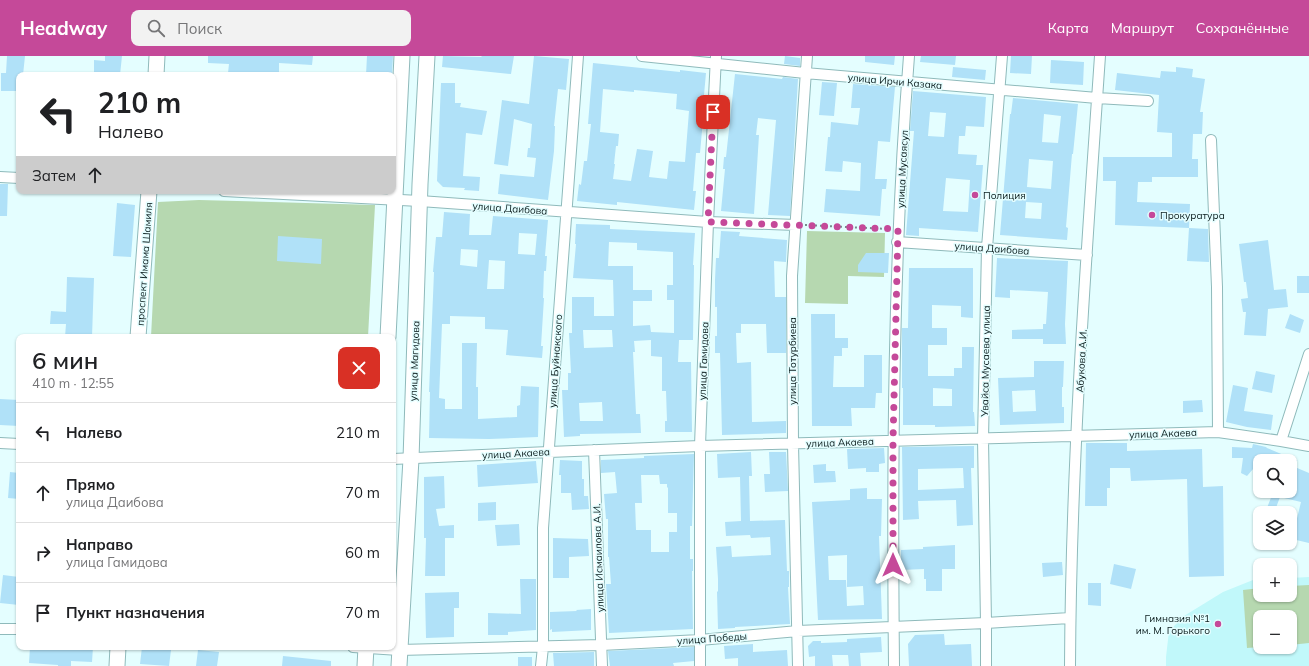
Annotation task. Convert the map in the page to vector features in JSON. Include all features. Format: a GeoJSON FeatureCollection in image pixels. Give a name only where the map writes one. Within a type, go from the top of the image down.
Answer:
{"type":"FeatureCollection","features":[{"type":"Feature","properties":{"kind":"main road"},"geometry":{"type":"LineString","coordinates":[[156,72],[157,56]]}},
{"type":"Feature","properties":{"kind":"main road"},"geometry":{"type":"LineString","coordinates":[[396,180],[402,56]]}},
{"type":"Feature","properties":{"kind":"main road","name":"улица Магидова"},"geometry":{"type":"LineString","coordinates":[[399,666],[411,459],[420,201],[427,56]]}},
{"type":"Feature","properties":{"kind":"main road","name":"проспект Имама Шамиля"},"geometry":{"type":"LineString","coordinates":[[138,334],[149,194]]}},
{"type":"Feature","properties":{"kind":"main road"},"geometry":{"type":"LineString","coordinates":[[388,334],[395,194]]}},
{"type":"Feature","properties":{"kind":"main road"},"geometry":{"type":"LineString","coordinates":[[117,666],[118,650]]}},
{"type":"Feature","properties":{"kind":"main road"},"geometry":{"type":"LineString","coordinates":[[362,650],[365,666]]}},
{"type":"Feature","properties":{"kind":"street","name":"улица Буйнакского"},"geometry":{"type":"LineString","coordinates":[[542,666],[543,528],[578,56]]}},
{"type":"Feature","properties":{"kind":"street","name":"улица Ирчи Казака"},"geometry":{"type":"LineString","coordinates":[[642,56],[716,60],[805,73],[1148,101]]}},
{"type":"Feature","properties":{"kind":"street","name":"улица Тотурбиева"},"geometry":{"type":"LineString","coordinates":[[798,666],[792,444],[792,276],[807,56]]}},
{"type":"Feature","properties":{"kind":"street","name":"улица Мусаясул"},"geometry":{"type":"LineString","coordinates":[[894,666],[893,441],[897,242],[909,56]]}},
{"type":"Feature","properties":{"kind":"street","name":"Увайса Мусаева улица"},"geometry":{"type":"LineString","coordinates":[[986,666],[983,439],[987,248],[1002,56]]}},
{"type":"Feature","properties":{"kind":"street","name":"Абукова А.И."},"geometry":{"type":"LineString","coordinates":[[1070,666],[1070,618],[1076,436],[1100,56]]}},
{"type":"Feature","properties":{"kind":"street","name":"улица Гамидова"},"geometry":{"type":"LineString","coordinates":[[700,666],[700,446],[708,222],[716,60]]}},
{"type":"Feature","properties":{"kind":"street"},"geometry":{"type":"LineString","coordinates":[[1211,140],[1217,287],[1218,432]]}},
{"type":"Feature","properties":{"kind":"street"},"geometry":{"type":"LineString","coordinates":[[0,177],[16,178]]}},
{"type":"Feature","properties":{"kind":"street","name":"улица Даибова"},"geometry":{"type":"LineString","coordinates":[[275,194],[395,201],[420,201],[708,222],[796,225]]}},
{"type":"Feature","properties":{"kind":"street","name":"улица Даибова"},"geometry":{"type":"LineString","coordinates":[[897,242],[1087,255]]}},
{"type":"Feature","properties":{"kind":"street"},"geometry":{"type":"LineString","coordinates":[[1282,441],[1309,354]]}},
{"type":"Feature","properties":{"kind":"street","name":"улица Акаева"},"geometry":{"type":"LineString","coordinates":[[396,459],[700,446],[1218,432],[1309,446]]}},
{"type":"Feature","properties":{"kind":"street"},"geometry":{"type":"LineString","coordinates":[[0,443],[16,444]]}},
{"type":"Feature","properties":{"kind":"street","name":"улица Исмаилова А.И."},"geometry":{"type":"LineString","coordinates":[[594,450],[602,666]]}},
{"type":"Feature","properties":{"kind":"street","name":"улица Победы"},"geometry":{"type":"LineString","coordinates":[[396,650],[601,645],[700,640],[798,631],[893,628],[1070,618]]}},
{"type":"Feature","properties":{"kind":"street"},"geometry":{"type":"LineString","coordinates":[[0,629],[16,629]]}},
{"type":"Feature","properties":{"kind":"path"},"geometry":{"type":"LineString","coordinates":[[796,225],[898,229]]}},
{"type":"Feature","properties":{"kind":"shaded area","name":"Гимназия №1 им. М. Горького"},"geometry":{"type":"Polygon","coordinates":[[[1309,577],[1309,666],[1166,666],[1169,631],[1184,616],[1223,592],[1253,580],[1253,602],[1297,602],[1297,578],[1309,577]]]}},
{"type":"Feature","properties":{"kind":"green space"},"geometry":{"type":"Polygon","coordinates":[[[199,200],[375,205],[368,334],[151,334],[158,202],[199,200]]]}},
{"type":"Feature","properties":{"kind":"green space"},"geometry":{"type":"Polygon","coordinates":[[[807,231],[885,233],[884,277],[848,276],[848,304],[805,303],[807,231]]]}},
{"type":"Feature","properties":{"kind":"green space"},"geometry":{"type":"Polygon","coordinates":[[[1309,585],[1309,643],[1297,644],[1297,610],[1253,610],[1253,648],[1247,648],[1243,590],[1253,589],[1253,602],[1297,602],[1297,586],[1309,585]]]}},
{"type":"Feature","properties":{"kind":"building"},"geometry":{"type":"Polygon","coordinates":[[[7,56],[25,56],[23,72],[16,72],[16,91],[1,91],[1,73],[6,73],[7,56]]]}},
{"type":"Feature","properties":{"kind":"building"},"geometry":{"type":"Polygon","coordinates":[[[105,56],[122,56],[120,72],[94,72],[94,60],[105,61],[105,56]]]}},
{"type":"Feature","properties":{"kind":"building"},"geometry":{"type":"Polygon","coordinates":[[[208,56],[313,56],[312,65],[279,63],[279,72],[228,72],[229,64],[208,63],[208,56]]]}},
{"type":"Feature","properties":{"kind":"building"},"geometry":{"type":"Polygon","coordinates":[[[367,56],[393,56],[392,72],[366,72],[367,56]]]}},
{"type":"Feature","properties":{"kind":"building"},"geometry":{"type":"Polygon","coordinates":[[[443,56],[514,56],[511,74],[442,67],[443,56]]]}},
{"type":"Feature","properties":{"kind":"building"},"geometry":{"type":"Polygon","coordinates":[[[534,56],[569,59],[566,90],[558,89],[554,126],[554,151],[548,200],[498,194],[500,174],[534,177],[536,158],[527,157],[528,148],[530,148],[532,124],[514,119],[508,166],[494,164],[502,100],[529,104],[534,56]]]}},
{"type":"Feature","properties":{"kind":"building"},"geometry":{"type":"Polygon","coordinates":[[[785,56],[800,58],[800,66],[784,64],[785,56]]]}},
{"type":"Feature","properties":{"kind":"building"},"geometry":{"type":"Polygon","coordinates":[[[865,56],[895,56],[894,65],[865,62],[865,56]]]}},
{"type":"Feature","properties":{"kind":"building"},"geometry":{"type":"Polygon","coordinates":[[[921,56],[956,56],[955,65],[920,62],[921,56]]]}},
{"type":"Feature","properties":{"kind":"building"},"geometry":{"type":"Polygon","coordinates":[[[1011,56],[1032,56],[1031,74],[1010,73],[1011,56]]]}},
{"type":"Feature","properties":{"kind":"building"},"geometry":{"type":"Polygon","coordinates":[[[1051,60],[1084,62],[1083,85],[1050,83],[1051,60]]]}},
{"type":"Feature","properties":{"kind":"building"},"geometry":{"type":"Polygon","coordinates":[[[593,63],[680,72],[680,70],[706,73],[704,95],[707,95],[704,108],[700,153],[696,153],[693,191],[696,191],[694,210],[617,202],[617,205],[577,201],[584,161],[587,161],[591,124],[588,124],[593,63]],[[603,89],[600,132],[619,134],[618,146],[616,146],[613,179],[631,181],[637,149],[653,151],[649,177],[667,179],[669,161],[685,162],[689,111],[676,109],[677,94],[634,90],[634,92],[603,89]]]}},
{"type":"Feature","properties":{"kind":"building"},"geometry":{"type":"Polygon","coordinates":[[[953,67],[986,70],[985,80],[952,77],[953,67]]]}},
{"type":"Feature","properties":{"kind":"building"},"geometry":{"type":"Polygon","coordinates":[[[1176,67],[1193,69],[1192,77],[1205,79],[1200,112],[1203,112],[1202,134],[1193,134],[1192,159],[1198,159],[1198,177],[1152,177],[1152,182],[1138,182],[1137,202],[1190,204],[1189,228],[1115,225],[1116,181],[1103,181],[1103,157],[1172,157],[1172,133],[1157,132],[1159,95],[1115,90],[1117,73],[1160,78],[1161,71],[1176,72],[1176,67]]]}},
{"type":"Feature","properties":{"kind":"building"},"geometry":{"type":"Polygon","coordinates":[[[735,74],[782,79],[783,77],[798,79],[790,216],[768,215],[776,120],[758,118],[756,135],[759,135],[754,214],[721,211],[725,169],[723,169],[724,157],[726,157],[735,74]]]}},
{"type":"Feature","properties":{"kind":"building"},"geometry":{"type":"Polygon","coordinates":[[[822,82],[837,83],[834,116],[819,115],[822,82]]]}},
{"type":"Feature","properties":{"kind":"building"},"geometry":{"type":"Polygon","coordinates":[[[441,83],[455,83],[455,103],[461,103],[460,107],[487,111],[482,135],[466,133],[463,176],[480,177],[479,191],[464,190],[465,188],[443,187],[437,181],[441,83]]]}},
{"type":"Feature","properties":{"kind":"building"},"geometry":{"type":"Polygon","coordinates":[[[853,84],[895,87],[890,142],[878,141],[875,179],[887,179],[886,189],[882,189],[880,216],[824,212],[826,189],[860,191],[861,163],[843,161],[842,172],[825,171],[831,122],[858,125],[860,108],[851,108],[853,84]]]}},
{"type":"Feature","properties":{"kind":"building"},"geometry":{"type":"Polygon","coordinates":[[[913,91],[986,97],[984,127],[966,126],[965,136],[959,136],[958,154],[977,155],[976,165],[983,165],[978,232],[919,228],[919,236],[906,235],[914,131],[910,131],[913,91]],[[930,112],[928,136],[944,137],[946,113],[930,112]],[[946,178],[943,211],[968,212],[970,180],[946,178]]]}},
{"type":"Feature","properties":{"kind":"building"},"geometry":{"type":"Polygon","coordinates":[[[1013,98],[1078,104],[1066,227],[1068,228],[1067,240],[1000,235],[1013,98]],[[1044,114],[1042,142],[1058,143],[1061,116],[1044,114]],[[1029,159],[1027,187],[1051,189],[1053,161],[1029,159]],[[1026,202],[1025,218],[1041,219],[1042,203],[1026,202]]]}},
{"type":"Feature","properties":{"kind":"building"},"geometry":{"type":"Polygon","coordinates":[[[0,184],[8,184],[7,216],[0,216],[0,184]]]}},
{"type":"Feature","properties":{"kind":"building"},"geometry":{"type":"Polygon","coordinates":[[[117,203],[135,205],[131,257],[113,256],[117,203]]]}},
{"type":"Feature","properties":{"kind":"building"},"geometry":{"type":"Polygon","coordinates":[[[444,212],[470,214],[469,235],[491,235],[493,216],[548,220],[545,256],[547,256],[546,271],[544,271],[541,346],[543,346],[542,358],[506,355],[508,330],[485,329],[485,317],[450,316],[450,324],[442,324],[439,398],[445,399],[445,409],[462,409],[462,343],[477,343],[476,387],[478,387],[478,419],[517,417],[517,406],[520,405],[521,386],[539,387],[538,437],[489,439],[429,438],[433,272],[436,237],[442,237],[444,212]],[[519,233],[518,254],[535,255],[537,234],[519,233]],[[461,249],[460,265],[477,267],[478,250],[461,249]],[[489,260],[487,289],[504,289],[505,261],[489,260]]]}},
{"type":"Feature","properties":{"kind":"building"},"geometry":{"type":"Polygon","coordinates":[[[576,224],[610,225],[610,229],[695,233],[693,265],[693,340],[679,340],[678,362],[691,362],[692,432],[665,432],[665,421],[667,421],[666,391],[662,391],[662,357],[651,356],[651,340],[634,341],[635,352],[633,352],[636,414],[640,414],[641,433],[580,434],[580,436],[564,437],[562,390],[568,390],[568,373],[571,373],[569,333],[572,333],[572,297],[594,297],[594,316],[614,316],[613,280],[573,278],[576,224]],[[609,242],[608,266],[633,266],[633,290],[652,290],[652,301],[633,301],[633,326],[650,325],[651,332],[674,333],[674,300],[667,300],[667,285],[673,285],[673,252],[637,250],[637,243],[609,242]],[[583,330],[584,348],[613,347],[612,330],[583,330]],[[602,402],[579,403],[580,421],[603,421],[602,402]]]}},
{"type":"Feature","properties":{"kind":"building"},"geometry":{"type":"Polygon","coordinates":[[[1189,228],[1208,229],[1209,262],[1187,261],[1189,228]]]}},
{"type":"Feature","properties":{"kind":"building"},"geometry":{"type":"Polygon","coordinates":[[[721,231],[740,232],[739,236],[787,240],[786,262],[774,261],[775,297],[786,297],[786,353],[767,353],[766,324],[741,324],[741,333],[736,333],[737,363],[751,362],[752,422],[786,421],[786,433],[722,435],[720,353],[715,353],[715,336],[717,336],[717,307],[715,307],[716,258],[719,258],[721,231]]]}},
{"type":"Feature","properties":{"kind":"building"},"geometry":{"type":"Polygon","coordinates":[[[278,236],[322,239],[321,264],[277,261],[278,236]]]}},
{"type":"Feature","properties":{"kind":"building"},"geometry":{"type":"Polygon","coordinates":[[[1268,240],[1274,290],[1286,289],[1288,307],[1268,309],[1266,336],[1244,335],[1246,312],[1243,312],[1241,299],[1248,298],[1246,282],[1244,282],[1239,244],[1268,240]]]}},
{"type":"Feature","properties":{"kind":"building"},"geometry":{"type":"Polygon","coordinates":[[[866,253],[889,253],[888,273],[858,272],[858,265],[866,253]]]}},
{"type":"Feature","properties":{"kind":"building"},"geometry":{"type":"Polygon","coordinates":[[[997,258],[1068,261],[1065,324],[1066,344],[1043,344],[1043,339],[1012,339],[1012,330],[1043,329],[1043,324],[1046,324],[1048,292],[1010,290],[1010,298],[995,297],[997,258]]]}},
{"type":"Feature","properties":{"kind":"building"},"geometry":{"type":"Polygon","coordinates":[[[909,268],[973,268],[973,318],[961,317],[961,306],[932,305],[932,328],[947,328],[947,345],[928,345],[928,376],[954,376],[954,368],[962,368],[962,347],[974,347],[973,412],[975,426],[935,427],[935,425],[903,425],[902,328],[908,328],[909,268]],[[933,388],[933,406],[952,406],[952,389],[933,388]]]}},
{"type":"Feature","properties":{"kind":"building"},"geometry":{"type":"Polygon","coordinates":[[[1297,276],[1309,276],[1309,293],[1297,293],[1297,276]]]}},
{"type":"Feature","properties":{"kind":"building"},"geometry":{"type":"Polygon","coordinates":[[[67,277],[94,278],[92,334],[65,334],[66,324],[50,324],[51,311],[66,312],[67,277]]]}},
{"type":"Feature","properties":{"kind":"building"},"geometry":{"type":"Polygon","coordinates":[[[811,314],[835,314],[835,338],[848,338],[848,348],[842,348],[842,356],[834,356],[833,387],[864,387],[864,355],[882,355],[882,393],[876,393],[875,408],[851,408],[852,426],[812,426],[811,314]]]}},
{"type":"Feature","properties":{"kind":"building"},"geometry":{"type":"Polygon","coordinates":[[[1290,314],[1304,320],[1300,333],[1285,328],[1290,314]]]}},
{"type":"Feature","properties":{"kind":"building"},"geometry":{"type":"Polygon","coordinates":[[[1034,361],[1064,361],[1062,407],[1064,407],[1064,423],[1000,425],[998,378],[1034,377],[1034,361]],[[1035,390],[1012,391],[1013,412],[1036,411],[1035,390]]]}},
{"type":"Feature","properties":{"kind":"building"},"geometry":{"type":"Polygon","coordinates":[[[1256,371],[1275,375],[1272,393],[1252,389],[1256,371]]]}},
{"type":"Feature","properties":{"kind":"building"},"geometry":{"type":"Polygon","coordinates":[[[1233,385],[1248,388],[1244,411],[1273,415],[1271,430],[1247,427],[1226,422],[1233,385]]]}},
{"type":"Feature","properties":{"kind":"building"},"geometry":{"type":"Polygon","coordinates":[[[0,399],[16,400],[16,426],[0,425],[0,399]]]}},
{"type":"Feature","properties":{"kind":"building"},"geometry":{"type":"Polygon","coordinates":[[[1202,400],[1203,412],[1183,413],[1183,401],[1202,400]]]}},
{"type":"Feature","properties":{"kind":"building"},"geometry":{"type":"Polygon","coordinates":[[[1086,443],[1127,443],[1127,451],[1202,449],[1203,487],[1223,486],[1224,576],[1189,577],[1187,479],[1131,481],[1130,468],[1110,468],[1110,488],[1107,488],[1107,506],[1085,506],[1086,443]]]}},
{"type":"Feature","properties":{"kind":"building"},"geometry":{"type":"Polygon","coordinates":[[[1253,444],[1266,447],[1281,454],[1253,454],[1253,469],[1247,476],[1241,473],[1243,458],[1232,458],[1232,447],[1252,448],[1253,444]]]}},
{"type":"Feature","properties":{"kind":"building"},"geometry":{"type":"Polygon","coordinates":[[[974,446],[974,468],[971,468],[973,525],[957,526],[956,500],[918,501],[919,519],[903,520],[902,447],[974,446]],[[963,468],[918,469],[918,490],[964,488],[963,468]]]}},
{"type":"Feature","properties":{"kind":"building"},"geometry":{"type":"Polygon","coordinates":[[[884,448],[885,463],[879,464],[879,472],[866,472],[866,468],[848,469],[847,449],[884,448]]]}},
{"type":"Feature","properties":{"kind":"building"},"geometry":{"type":"Polygon","coordinates":[[[751,452],[752,476],[749,476],[750,521],[785,520],[787,571],[789,571],[788,587],[790,624],[718,629],[718,579],[716,547],[731,546],[732,557],[771,555],[770,537],[751,538],[750,535],[726,536],[725,522],[741,521],[740,477],[718,478],[717,454],[751,452]]]}},
{"type":"Feature","properties":{"kind":"building"},"geometry":{"type":"Polygon","coordinates":[[[769,452],[786,452],[788,491],[765,492],[764,474],[770,474],[769,452]]]}},
{"type":"Feature","properties":{"kind":"building"},"geometry":{"type":"Polygon","coordinates":[[[694,454],[692,526],[690,526],[690,559],[693,559],[693,629],[609,633],[606,584],[611,584],[608,557],[608,519],[606,519],[604,494],[617,493],[615,472],[601,473],[601,460],[644,458],[644,456],[694,454]],[[641,475],[642,503],[635,503],[636,530],[651,530],[651,552],[669,552],[669,532],[677,532],[677,513],[668,513],[668,487],[667,488],[667,484],[660,484],[659,475],[641,475]]]}},
{"type":"Feature","properties":{"kind":"building"},"geometry":{"type":"Polygon","coordinates":[[[560,460],[582,461],[584,496],[588,496],[589,509],[572,510],[571,493],[561,493],[561,475],[559,475],[560,460]]]}},
{"type":"Feature","properties":{"kind":"building"},"geometry":{"type":"Polygon","coordinates":[[[536,461],[538,483],[478,487],[477,465],[536,461]]]}},
{"type":"Feature","properties":{"kind":"building"},"geometry":{"type":"Polygon","coordinates":[[[826,464],[826,471],[835,471],[836,482],[814,483],[813,465],[826,464]]]}},
{"type":"Feature","properties":{"kind":"building"},"geometry":{"type":"Polygon","coordinates":[[[1297,468],[1309,473],[1309,543],[1297,540],[1297,518],[1301,502],[1284,498],[1297,498],[1297,468]]]}},
{"type":"Feature","properties":{"kind":"building"},"geometry":{"type":"Polygon","coordinates":[[[10,472],[16,473],[16,499],[8,498],[10,472]]]}},
{"type":"Feature","properties":{"kind":"building"},"geometry":{"type":"Polygon","coordinates":[[[444,476],[445,508],[436,509],[439,526],[454,525],[454,538],[445,538],[445,576],[425,576],[426,538],[424,538],[424,477],[444,476]]]}},
{"type":"Feature","properties":{"kind":"building"},"geometry":{"type":"Polygon","coordinates":[[[867,488],[867,499],[882,499],[881,536],[879,536],[882,619],[818,620],[812,502],[850,500],[850,489],[867,488]],[[847,555],[828,556],[829,580],[846,580],[847,606],[864,605],[863,586],[847,587],[847,555]]]}},
{"type":"Feature","properties":{"kind":"building"},"geometry":{"type":"Polygon","coordinates":[[[1271,498],[1280,498],[1277,506],[1268,506],[1271,498]]]}},
{"type":"Feature","properties":{"kind":"building"},"geometry":{"type":"Polygon","coordinates":[[[496,502],[496,520],[478,521],[478,503],[496,502]]]}},
{"type":"Feature","properties":{"kind":"building"},"geometry":{"type":"Polygon","coordinates":[[[519,524],[520,545],[497,546],[495,525],[519,524]]]}},
{"type":"Feature","properties":{"kind":"building"},"geometry":{"type":"Polygon","coordinates":[[[553,538],[588,539],[589,556],[569,557],[569,578],[553,578],[553,538]]]}},
{"type":"Feature","properties":{"kind":"building"},"geometry":{"type":"Polygon","coordinates":[[[955,545],[955,569],[942,569],[942,591],[926,591],[924,569],[901,570],[901,550],[955,545]]]}},
{"type":"Feature","properties":{"kind":"building"},"geometry":{"type":"Polygon","coordinates":[[[1062,562],[1063,575],[1043,577],[1042,563],[1062,562]]]}},
{"type":"Feature","properties":{"kind":"building"},"geometry":{"type":"Polygon","coordinates":[[[1114,564],[1136,569],[1131,589],[1110,584],[1114,564]]]}},
{"type":"Feature","properties":{"kind":"building"},"geometry":{"type":"Polygon","coordinates":[[[3,575],[16,577],[16,605],[0,603],[3,575]]]}},
{"type":"Feature","properties":{"kind":"building"},"geometry":{"type":"Polygon","coordinates":[[[520,579],[536,579],[536,630],[508,632],[508,635],[488,635],[488,613],[521,614],[520,579]]]}},
{"type":"Feature","properties":{"kind":"building"},"geometry":{"type":"Polygon","coordinates":[[[1088,583],[1101,583],[1101,606],[1088,605],[1088,583]]]}},
{"type":"Feature","properties":{"kind":"building"},"geometry":{"type":"Polygon","coordinates":[[[459,592],[459,608],[454,608],[454,637],[426,638],[425,593],[459,592]]]}},
{"type":"Feature","properties":{"kind":"building"},"geometry":{"type":"Polygon","coordinates":[[[591,609],[591,630],[552,632],[552,629],[550,630],[550,612],[591,609]]]}},
{"type":"Feature","properties":{"kind":"building"},"geometry":{"type":"Polygon","coordinates":[[[944,634],[945,645],[971,644],[972,666],[909,666],[908,644],[915,635],[944,634]]]}},
{"type":"Feature","properties":{"kind":"building"},"geometry":{"type":"Polygon","coordinates":[[[881,637],[882,652],[860,653],[861,666],[849,666],[848,655],[832,655],[833,666],[815,666],[815,656],[809,657],[808,646],[813,641],[821,641],[821,643],[847,642],[847,639],[881,637]]]}},
{"type":"Feature","properties":{"kind":"building"},"geometry":{"type":"Polygon","coordinates":[[[753,644],[753,652],[787,650],[788,666],[738,666],[738,658],[725,659],[724,646],[753,644]]]}},
{"type":"Feature","properties":{"kind":"building"},"geometry":{"type":"Polygon","coordinates":[[[694,647],[694,661],[673,663],[674,666],[610,666],[608,651],[694,647]]]}},
{"type":"Feature","properties":{"kind":"building"},"geometry":{"type":"Polygon","coordinates":[[[30,650],[93,650],[92,662],[71,661],[71,666],[29,663],[30,650]]]}},
{"type":"Feature","properties":{"kind":"building"},"geometry":{"type":"Polygon","coordinates":[[[142,650],[171,650],[169,666],[140,664],[142,650]]]}},
{"type":"Feature","properties":{"kind":"building"},"geometry":{"type":"Polygon","coordinates":[[[198,650],[219,652],[217,666],[196,666],[198,650]]]}},
{"type":"Feature","properties":{"kind":"building"},"geometry":{"type":"Polygon","coordinates":[[[594,652],[594,666],[554,666],[553,653],[594,652]]]}},
{"type":"Feature","properties":{"kind":"building"},"geometry":{"type":"Polygon","coordinates":[[[283,656],[331,661],[331,666],[282,666],[283,656]]]}},
{"type":"Feature","properties":{"kind":"building"},"geometry":{"type":"Polygon","coordinates":[[[518,657],[532,657],[532,666],[518,666],[518,657]]]}},
{"type":"Feature","properties":{"kind":"place","name":"Полиция"},"geometry":{"type":"Point","coordinates":[975,195]}},
{"type":"Feature","properties":{"kind":"place","name":"Прокуратура"},"geometry":{"type":"Point","coordinates":[1152,215]}},
{"type":"Feature","properties":{"kind":"place","name":"Гимназия №1 им. М. Горького"},"geometry":{"type":"Point","coordinates":[1218,624]}},
{"type":"Feature","properties":{"kind":"route"},"geometry":{"type":"LineString","coordinates":[[713,112],[708,222],[898,229],[893,441],[893,565]]}}]}
